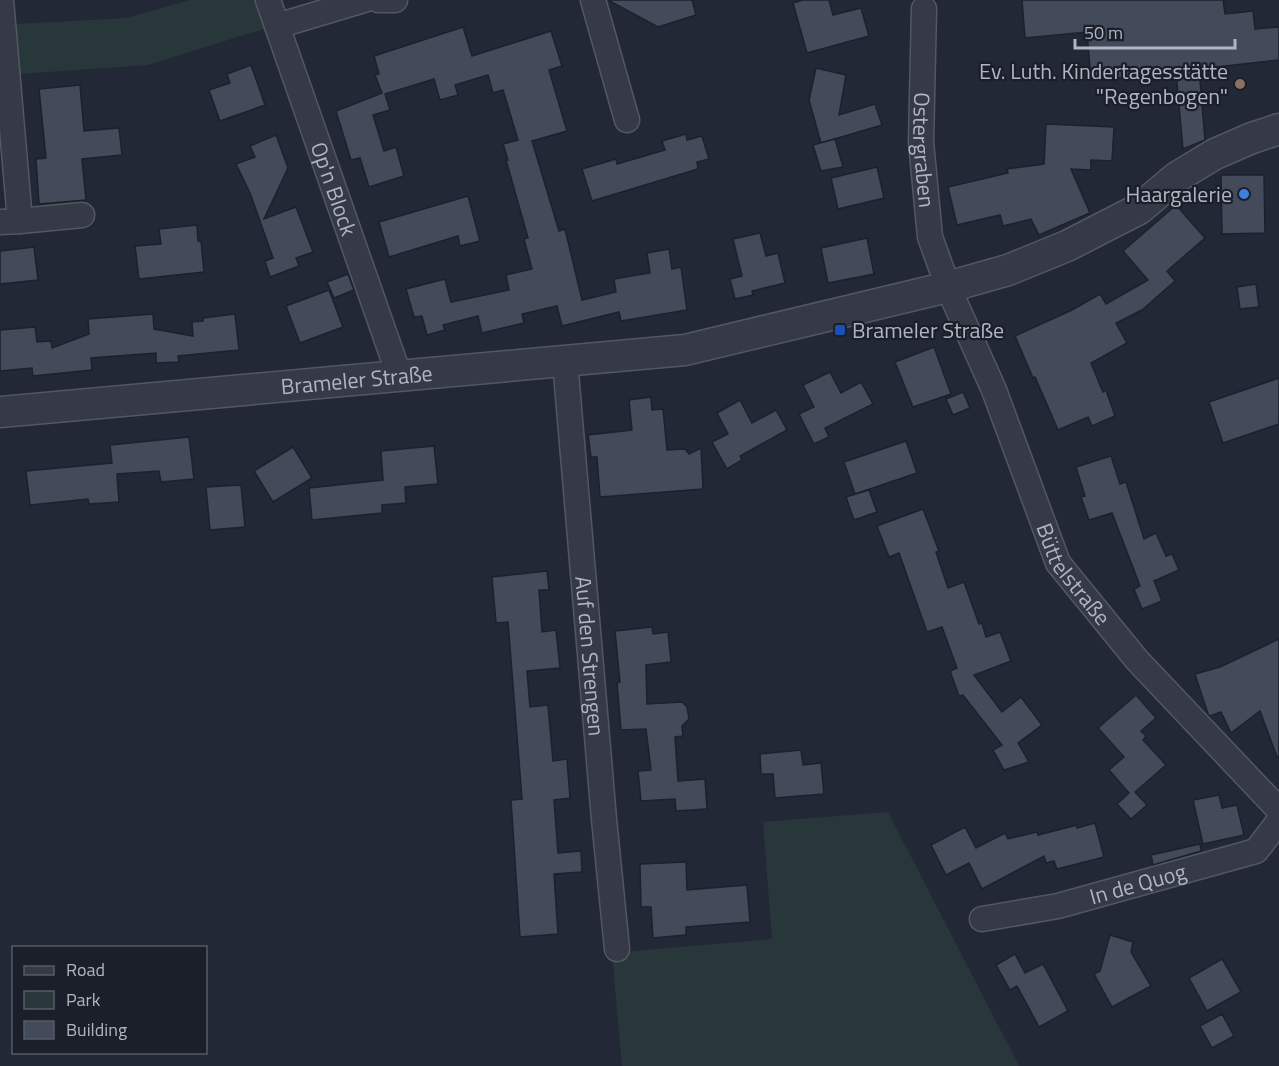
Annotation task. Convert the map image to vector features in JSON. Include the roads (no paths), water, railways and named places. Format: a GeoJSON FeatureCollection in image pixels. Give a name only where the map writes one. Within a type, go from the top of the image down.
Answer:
{"type":"FeatureCollection","features":[{"type":"Feature","properties":{"kind":"street"},"geometry":{"type":"LineString","coordinates":[[1,0],[10,222],[82,215]]}},
{"type":"Feature","properties":{"kind":"street","name":"Op'n Block"},"geometry":{"type":"LineString","coordinates":[[268,0],[399,375]]}},
{"type":"Feature","properties":{"kind":"street"},"geometry":{"type":"LineString","coordinates":[[277,26],[364,0]]}},
{"type":"Feature","properties":{"kind":"street"},"geometry":{"type":"LineString","coordinates":[[378,0],[395,0]]}},
{"type":"Feature","properties":{"kind":"street"},"geometry":{"type":"LineString","coordinates":[[593,0],[627,120]]}},
{"type":"Feature","properties":{"kind":"street","name":"Ostergraben"},"geometry":{"type":"LineString","coordinates":[[924,9],[921,142],[930,237],[948,287]]}},
{"type":"Feature","properties":{"kind":"street","name":"Brameler Straße"},"geometry":{"type":"LineString","coordinates":[[0,412],[685,350],[948,287],[1008,270],[1067,246],[1140,209],[1177,177],[1215,154],[1279,129]]}},
{"type":"Feature","properties":{"kind":"street","name":"Büttelstraße"},"geometry":{"type":"LineString","coordinates":[[948,287],[994,390],[1058,563],[1137,660],[1279,810]]}},
{"type":"Feature","properties":{"kind":"street","name":"Auf den Strengen"},"geometry":{"type":"LineString","coordinates":[[565,361],[617,949]]}},
{"type":"Feature","properties":{"kind":"street","name":"In de Quog"},"geometry":{"type":"LineString","coordinates":[[982,919],[1058,906],[1256,850],[1279,821]]}},
{"type":"Feature","properties":{"kind":"place","name":"Ev. Luth. Kindertagesstätte \"Regenbogen\""},"geometry":{"type":"Point","coordinates":[1240,84]}},
{"type":"Feature","properties":{"kind":"place","name":"Haargalerie"},"geometry":{"type":"Point","coordinates":[1244,194]}},
{"type":"Feature","properties":{"kind":"place","name":"Brameler Straße"},"geometry":{"type":"Point","coordinates":[840,330]}}]}
